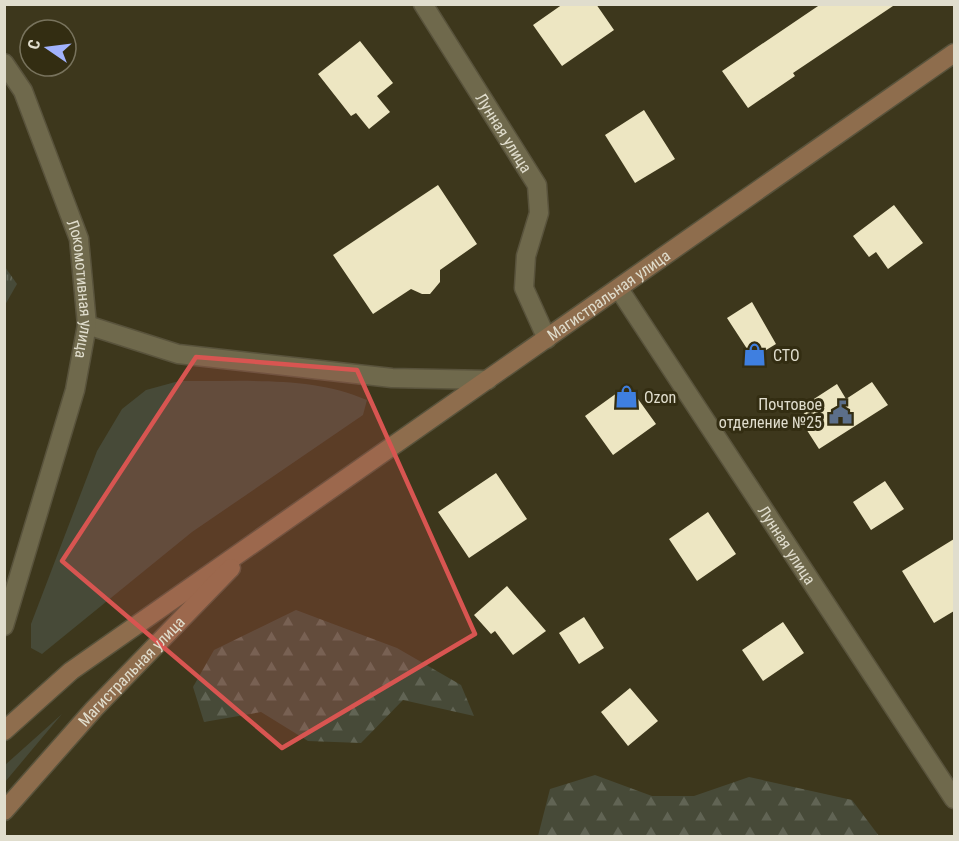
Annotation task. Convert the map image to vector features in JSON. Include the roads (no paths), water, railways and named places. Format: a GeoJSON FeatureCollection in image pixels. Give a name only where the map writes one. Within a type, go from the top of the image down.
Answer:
{"type":"FeatureCollection","features":[{"type":"Feature","properties":{"kind":"main road","name":"Магистральная улица"},"geometry":{"type":"LineString","coordinates":[[4,731],[71,670],[954,53]]}},
{"type":"Feature","properties":{"kind":"main road","name":"Магистральная улица"},"geometry":{"type":"LineString","coordinates":[[4,811],[94,709],[262,537]]}},
{"type":"Feature","properties":{"kind":"street","name":"Лунная улица"},"geometry":{"type":"LineString","coordinates":[[423,4],[537,185],[539,213],[526,256],[524,288],[547,339]]}},
{"type":"Feature","properties":{"kind":"street","name":"Локомотивная улица"},"geometry":{"type":"LineString","coordinates":[[4,63],[23,91],[79,239],[87,325],[75,390],[4,626]]}},
{"type":"Feature","properties":{"kind":"street","name":"Лунная улица"},"geometry":{"type":"LineString","coordinates":[[619,289],[954,799]]}},
{"type":"Feature","properties":{"kind":"street"},"geometry":{"type":"LineString","coordinates":[[87,325],[178,354],[392,378],[488,380]]}},
{"type":"Feature","properties":{"kind":"place","name":"СТО"},"geometry":{"type":"Point","coordinates":[755,355]}},
{"type":"Feature","properties":{"kind":"place","name":"Ozon"},"geometry":{"type":"Point","coordinates":[626,397]}},
{"type":"Feature","properties":{"kind":"place","name":"Почтовое отделение №25"},"geometry":{"type":"Point","coordinates":[840,413]}}]}
